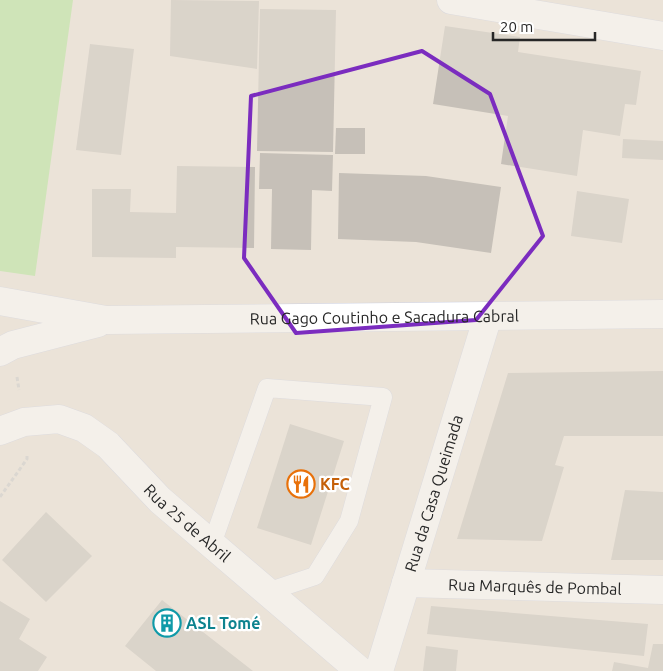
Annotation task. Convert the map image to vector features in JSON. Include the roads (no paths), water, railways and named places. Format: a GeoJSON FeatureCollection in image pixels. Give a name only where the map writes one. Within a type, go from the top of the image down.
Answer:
{"type":"FeatureCollection","features":[{"type":"Feature","properties":{"kind":"street"},"geometry":{"type":"LineString","coordinates":[[451,0],[663,36]]}},
{"type":"Feature","properties":{"kind":"street","name":"Rua Gago Coutinho e Sacadura Cabral"},"geometry":{"type":"LineString","coordinates":[[0,301],[106,320],[663,314]]}},
{"type":"Feature","properties":{"kind":"street","name":"Rua da Casa Queimada"},"geometry":{"type":"LineString","coordinates":[[379,671],[488,316]]}},
{"type":"Feature","properties":{"kind":"street","name":"Rua Gago Coutinho e Sacadura Cabral"},"geometry":{"type":"LineString","coordinates":[[0,352],[13,345],[106,320]]}},
{"type":"Feature","properties":{"kind":"street","name":"Rua 25 de Abril"},"geometry":{"type":"LineString","coordinates":[[0,431],[24,422],[58,419],[84,428],[108,445],[160,500],[360,671]]}},
{"type":"Feature","properties":{"kind":"street","name":"Rua Marquês de Pombal"},"geometry":{"type":"LineString","coordinates":[[406,583],[663,590]]}},
{"type":"Feature","properties":{"kind":"lane"},"geometry":{"type":"LineString","coordinates":[[212,544],[267,388],[383,397],[349,521],[316,576],[267,592]]}},
{"type":"Feature","properties":{"kind":"place","name":"KFC"},"geometry":{"type":"Point","coordinates":[301,484]}},
{"type":"Feature","properties":{"kind":"place","name":"ASL Tomé"},"geometry":{"type":"Point","coordinates":[167,623]}}]}
